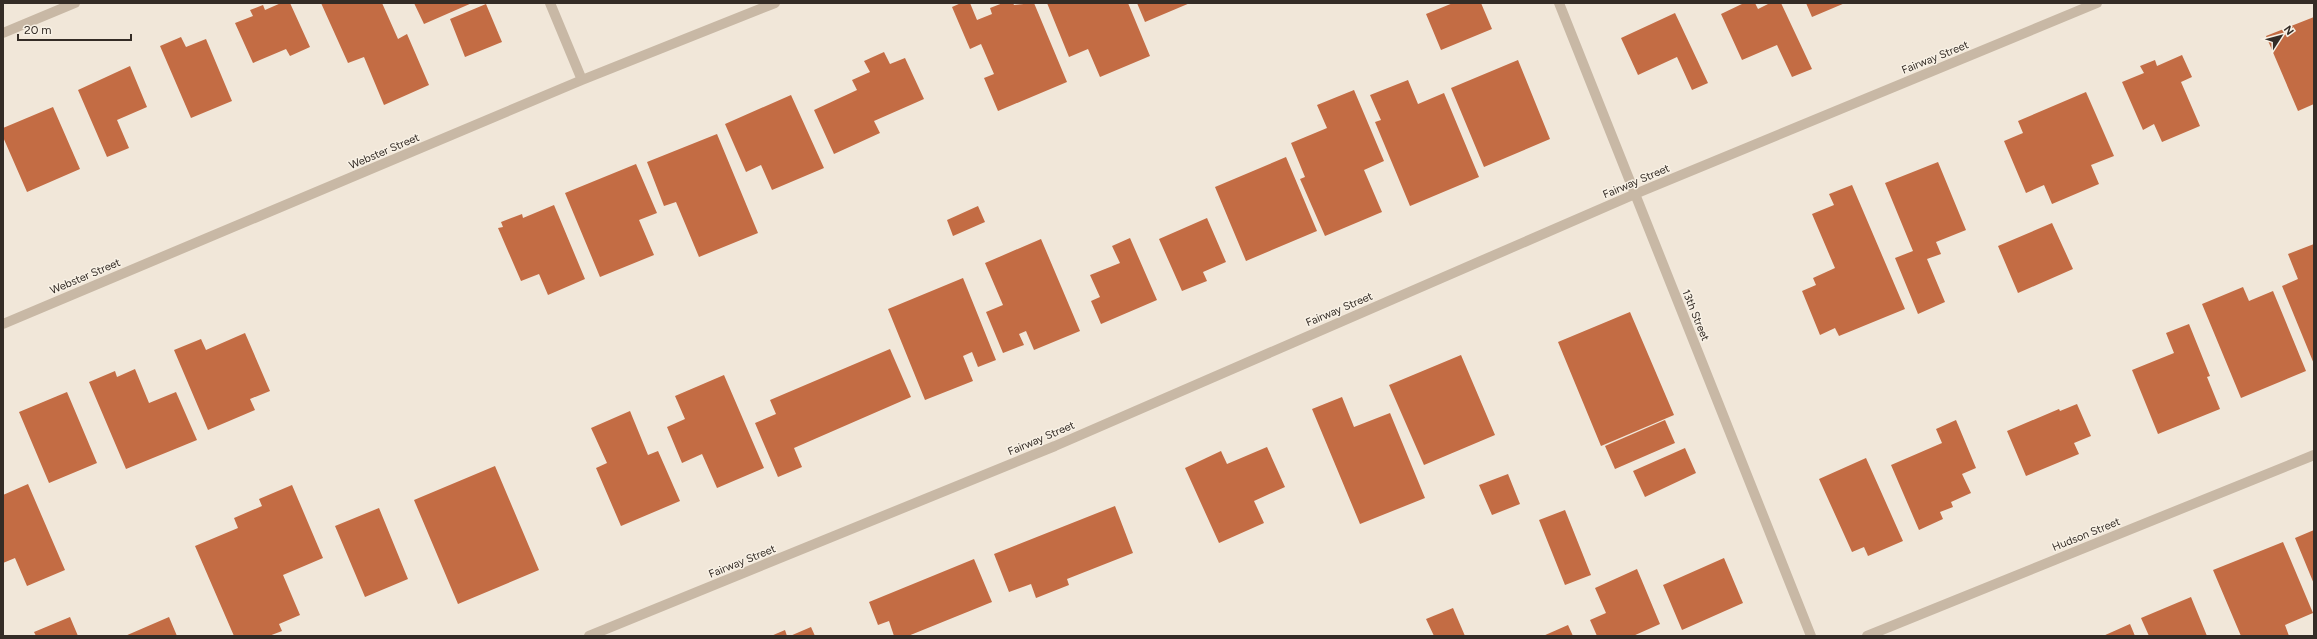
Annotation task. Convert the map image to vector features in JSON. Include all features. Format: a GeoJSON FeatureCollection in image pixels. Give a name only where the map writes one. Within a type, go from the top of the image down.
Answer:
{"type":"FeatureCollection","features":[{"type":"Feature","properties":{"kind":"street"},"geometry":{"type":"LineString","coordinates":[[3,33],[75,3]]}},
{"type":"Feature","properties":{"kind":"street"},"geometry":{"type":"LineString","coordinates":[[550,3],[582,80]]}},
{"type":"Feature","properties":{"kind":"street","name":"Webster Street"},"geometry":{"type":"LineString","coordinates":[[3,324],[582,80],[774,3]]}},
{"type":"Feature","properties":{"kind":"street","name":"13th Street"},"geometry":{"type":"LineString","coordinates":[[1559,3],[1812,636]]}},
{"type":"Feature","properties":{"kind":"street","name":"Fairway Street"},"geometry":{"type":"LineString","coordinates":[[589,636],[603,634],[1055,446],[1635,194],[2097,3]]}},
{"type":"Feature","properties":{"kind":"street","name":"Hudson Street"},"geometry":{"type":"LineString","coordinates":[[1866,636],[2314,455]]}},
{"type":"Feature","properties":{"kind":"building"},"geometry":{"type":"Polygon","coordinates":[[[281,3],[290,3],[310,47],[290,56],[286,49],[253,63],[235,23],[253,16],[250,10],[263,5],[265,10],[281,3]]]}},
{"type":"Feature","properties":{"kind":"building"},"geometry":{"type":"Polygon","coordinates":[[[321,3],[382,3],[398,39],[407,34],[429,85],[384,105],[364,57],[348,63],[321,3]]]}},
{"type":"Feature","properties":{"kind":"building"},"geometry":{"type":"Polygon","coordinates":[[[414,3],[472,3],[424,24],[414,3]]]}},
{"type":"Feature","properties":{"kind":"building"},"geometry":{"type":"Polygon","coordinates":[[[961,3],[970,3],[977,20],[992,14],[990,8],[1003,3],[1013,3],[1014,5],[1034,3],[1067,82],[998,111],[984,78],[994,74],[981,44],[970,49],[952,7],[961,3]]]}},
{"type":"Feature","properties":{"kind":"building"},"geometry":{"type":"Polygon","coordinates":[[[1047,3],[1128,3],[1150,56],[1100,77],[1088,49],[1069,57],[1047,3]]]}},
{"type":"Feature","properties":{"kind":"building"},"geometry":{"type":"Polygon","coordinates":[[[1137,3],[1190,3],[1145,22],[1137,3]]]}},
{"type":"Feature","properties":{"kind":"building"},"geometry":{"type":"Polygon","coordinates":[[[1453,3],[1481,3],[1492,29],[1441,50],[1426,14],[1453,3]]]}},
{"type":"Feature","properties":{"kind":"building"},"geometry":{"type":"Polygon","coordinates":[[[1744,3],[1755,3],[1758,9],[1770,3],[1781,3],[1812,69],[1792,77],[1777,45],[1742,60],[1721,14],[1744,3]]]}},
{"type":"Feature","properties":{"kind":"building"},"geometry":{"type":"Polygon","coordinates":[[[1806,3],[1845,3],[1812,17],[1806,3]]]}},
{"type":"Feature","properties":{"kind":"building"},"geometry":{"type":"Polygon","coordinates":[[[486,4],[502,42],[465,57],[450,19],[486,4]]]}},
{"type":"Feature","properties":{"kind":"building"},"geometry":{"type":"Polygon","coordinates":[[[1675,13],[1708,83],[1692,90],[1677,57],[1638,75],[1621,38],[1675,13]]]}},
{"type":"Feature","properties":{"kind":"building"},"geometry":{"type":"Polygon","coordinates":[[[2314,17],[2314,104],[2298,111],[2266,36],[2314,17]]]}},
{"type":"Feature","properties":{"kind":"building"},"geometry":{"type":"Polygon","coordinates":[[[181,37],[186,47],[206,39],[232,101],[191,118],[160,46],[181,37]]]}},
{"type":"Feature","properties":{"kind":"building"},"geometry":{"type":"Polygon","coordinates":[[[884,52],[890,64],[905,58],[924,99],[874,121],[880,133],[834,154],[814,110],[857,90],[852,80],[870,72],[864,61],[884,52]]]}},
{"type":"Feature","properties":{"kind":"building"},"geometry":{"type":"Polygon","coordinates":[[[2182,55],[2192,77],[2181,82],[2200,126],[2162,142],[2154,124],[2143,130],[2122,82],[2144,73],[2140,66],[2155,60],[2157,66],[2182,55]]]}},
{"type":"Feature","properties":{"kind":"building"},"geometry":{"type":"Polygon","coordinates":[[[1518,60],[1550,139],[1484,167],[1451,88],[1518,60]]]}},
{"type":"Feature","properties":{"kind":"building"},"geometry":{"type":"Polygon","coordinates":[[[130,66],[147,107],[117,120],[129,148],[107,157],[78,90],[130,66]]]}},
{"type":"Feature","properties":{"kind":"building"},"geometry":{"type":"Polygon","coordinates":[[[1408,80],[1418,104],[1444,93],[1479,177],[1410,206],[1375,122],[1381,120],[1370,95],[1408,80]]]}},
{"type":"Feature","properties":{"kind":"building"},"geometry":{"type":"Polygon","coordinates":[[[1354,90],[1384,161],[1364,170],[1382,212],[1325,236],[1300,179],[1305,177],[1291,143],[1327,128],[1317,105],[1354,90]]]}},
{"type":"Feature","properties":{"kind":"building"},"geometry":{"type":"Polygon","coordinates":[[[2086,92],[2114,156],[2091,165],[2099,184],[2052,204],[2044,185],[2026,193],[2004,141],[2023,133],[2018,121],[2086,92]]]}},
{"type":"Feature","properties":{"kind":"building"},"geometry":{"type":"Polygon","coordinates":[[[791,95],[824,168],[772,190],[761,165],[746,172],[725,124],[791,95]]]}},
{"type":"Feature","properties":{"kind":"building"},"geometry":{"type":"Polygon","coordinates":[[[53,107],[80,169],[27,192],[3,137],[3,128],[53,107]]]}},
{"type":"Feature","properties":{"kind":"building"},"geometry":{"type":"Polygon","coordinates":[[[717,134],[758,233],[699,257],[676,202],[664,206],[647,162],[717,134]]]}},
{"type":"Feature","properties":{"kind":"building"},"geometry":{"type":"Polygon","coordinates":[[[1286,157],[1317,231],[1246,261],[1215,187],[1286,157]]]}},
{"type":"Feature","properties":{"kind":"building"},"geometry":{"type":"Polygon","coordinates":[[[1938,162],[1966,230],[1936,242],[1941,254],[1927,259],[1945,302],[1918,314],[1895,258],[1913,251],[1885,183],[1938,162]]]}},
{"type":"Feature","properties":{"kind":"building"},"geometry":{"type":"Polygon","coordinates":[[[636,164],[657,213],[639,220],[654,255],[600,277],[565,193],[636,164]]]}},
{"type":"Feature","properties":{"kind":"building"},"geometry":{"type":"Polygon","coordinates":[[[1852,185],[1905,309],[1839,336],[1835,328],[1820,335],[1802,291],[1816,285],[1813,278],[1835,268],[1812,214],[1834,205],[1829,194],[1852,185]]]}},
{"type":"Feature","properties":{"kind":"building"},"geometry":{"type":"Polygon","coordinates":[[[554,205],[585,279],[548,295],[539,274],[521,281],[498,228],[503,227],[501,222],[522,214],[523,218],[554,205]]]}},
{"type":"Feature","properties":{"kind":"building"},"geometry":{"type":"Polygon","coordinates":[[[978,206],[985,222],[953,236],[947,220],[978,206]]]}},
{"type":"Feature","properties":{"kind":"building"},"geometry":{"type":"Polygon","coordinates":[[[1207,218],[1226,262],[1203,272],[1207,281],[1182,291],[1159,239],[1207,218]]]}},
{"type":"Feature","properties":{"kind":"building"},"geometry":{"type":"Polygon","coordinates":[[[2052,223],[2073,269],[2018,293],[1998,246],[2052,223]]]}},
{"type":"Feature","properties":{"kind":"building"},"geometry":{"type":"Polygon","coordinates":[[[1130,238],[1157,300],[1101,324],[1091,301],[1100,297],[1090,275],[1120,263],[1112,246],[1130,238]]]}},
{"type":"Feature","properties":{"kind":"building"},"geometry":{"type":"Polygon","coordinates":[[[1041,239],[1080,331],[1034,350],[1026,331],[1019,334],[1024,345],[1003,353],[986,312],[1003,305],[985,263],[1041,239]]]}},
{"type":"Feature","properties":{"kind":"building"},"geometry":{"type":"Polygon","coordinates":[[[2314,244],[2314,364],[2282,286],[2298,279],[2288,254],[2314,244]]]}},
{"type":"Feature","properties":{"kind":"building"},"geometry":{"type":"Polygon","coordinates":[[[963,278],[996,360],[978,367],[972,352],[963,356],[973,381],[925,400],[888,309],[963,278]]]}},
{"type":"Feature","properties":{"kind":"building"},"geometry":{"type":"Polygon","coordinates":[[[2243,287],[2249,301],[2273,291],[2306,371],[2241,398],[2202,304],[2243,287]]]}},
{"type":"Feature","properties":{"kind":"building"},"geometry":{"type":"Polygon","coordinates":[[[1630,312],[1674,415],[1601,446],[1558,342],[1630,312]]]}},
{"type":"Feature","properties":{"kind":"building"},"geometry":{"type":"Polygon","coordinates":[[[2189,324],[2210,376],[2207,377],[2220,409],[2158,434],[2132,370],[2174,353],[2166,333],[2189,324]]]}},
{"type":"Feature","properties":{"kind":"building"},"geometry":{"type":"Polygon","coordinates":[[[245,333],[270,391],[250,399],[255,410],[208,430],[174,350],[201,339],[206,350],[245,333]]]}},
{"type":"Feature","properties":{"kind":"building"},"geometry":{"type":"Polygon","coordinates":[[[890,349],[911,397],[794,448],[802,467],[778,477],[755,423],[776,414],[770,400],[890,349]]]}},
{"type":"Feature","properties":{"kind":"building"},"geometry":{"type":"Polygon","coordinates":[[[1461,355],[1495,435],[1424,465],[1389,385],[1461,355]]]}},
{"type":"Feature","properties":{"kind":"building"},"geometry":{"type":"Polygon","coordinates":[[[135,369],[149,403],[176,392],[197,440],[126,469],[89,382],[115,371],[117,377],[135,369]]]}},
{"type":"Feature","properties":{"kind":"building"},"geometry":{"type":"Polygon","coordinates":[[[724,375],[764,468],[717,488],[702,454],[682,463],[667,427],[685,419],[675,396],[724,375]]]}},
{"type":"Feature","properties":{"kind":"building"},"geometry":{"type":"Polygon","coordinates":[[[67,392],[97,463],[49,483],[19,412],[67,392]]]}},
{"type":"Feature","properties":{"kind":"building"},"geometry":{"type":"Polygon","coordinates":[[[1342,397],[1354,427],[1390,413],[1425,498],[1360,524],[1312,409],[1342,397]]]}},
{"type":"Feature","properties":{"kind":"building"},"geometry":{"type":"Polygon","coordinates":[[[2077,404],[2091,436],[2074,443],[2079,454],[2026,476],[2007,431],[2059,409],[2060,411],[2077,404]]]}},
{"type":"Feature","properties":{"kind":"building"},"geometry":{"type":"Polygon","coordinates":[[[630,411],[648,455],[658,451],[680,501],[621,526],[596,468],[607,463],[591,428],[630,411]]]}},
{"type":"Feature","properties":{"kind":"building"},"geometry":{"type":"Polygon","coordinates":[[[1665,420],[1675,443],[1615,469],[1605,446],[1665,420]]]}},
{"type":"Feature","properties":{"kind":"building"},"geometry":{"type":"Polygon","coordinates":[[[1956,420],[1976,468],[1962,474],[1971,493],[1951,502],[1953,507],[1940,512],[1943,519],[1919,530],[1891,465],[1942,443],[1936,429],[1956,420]]]}},
{"type":"Feature","properties":{"kind":"building"},"geometry":{"type":"Polygon","coordinates":[[[1267,447],[1285,487],[1254,501],[1264,523],[1219,543],[1185,468],[1221,451],[1227,464],[1267,447]]]}},
{"type":"Feature","properties":{"kind":"building"},"geometry":{"type":"Polygon","coordinates":[[[1685,448],[1696,473],[1645,497],[1633,471],[1685,448]]]}},
{"type":"Feature","properties":{"kind":"building"},"geometry":{"type":"Polygon","coordinates":[[[1866,458],[1903,541],[1868,556],[1864,547],[1852,552],[1819,479],[1866,458]]]}},
{"type":"Feature","properties":{"kind":"building"},"geometry":{"type":"Polygon","coordinates":[[[495,466],[539,570],[458,604],[414,500],[495,466]]]}},
{"type":"Feature","properties":{"kind":"building"},"geometry":{"type":"Polygon","coordinates":[[[1508,474],[1520,504],[1492,515],[1479,485],[1508,474]]]}},
{"type":"Feature","properties":{"kind":"building"},"geometry":{"type":"Polygon","coordinates":[[[28,484],[65,570],[27,586],[15,558],[3,563],[3,495],[28,484]]]}},
{"type":"Feature","properties":{"kind":"building"},"geometry":{"type":"Polygon","coordinates":[[[292,485],[323,558],[283,575],[300,615],[279,624],[282,631],[269,636],[234,636],[195,546],[238,528],[234,518],[262,506],[259,499],[292,485]]]}},
{"type":"Feature","properties":{"kind":"building"},"geometry":{"type":"Polygon","coordinates":[[[1115,506],[1133,553],[1067,579],[1069,585],[1036,598],[1031,584],[1009,592],[994,554],[1115,506]]]}},
{"type":"Feature","properties":{"kind":"building"},"geometry":{"type":"Polygon","coordinates":[[[379,508],[408,579],[365,597],[335,526],[379,508]]]}},
{"type":"Feature","properties":{"kind":"building"},"geometry":{"type":"Polygon","coordinates":[[[1565,510],[1591,575],[1565,585],[1539,520],[1565,510]]]}},
{"type":"Feature","properties":{"kind":"building"},"geometry":{"type":"Polygon","coordinates":[[[2314,530],[2314,584],[2295,538],[2314,530]]]}},
{"type":"Feature","properties":{"kind":"building"},"geometry":{"type":"Polygon","coordinates":[[[2283,542],[2313,613],[2285,625],[2289,636],[2241,636],[2213,570],[2283,542]]]}},
{"type":"Feature","properties":{"kind":"building"},"geometry":{"type":"Polygon","coordinates":[[[1724,558],[1743,603],[1682,630],[1663,585],[1724,558]]]}},
{"type":"Feature","properties":{"kind":"building"},"geometry":{"type":"Polygon","coordinates":[[[974,559],[992,602],[908,636],[894,636],[889,621],[878,625],[869,602],[974,559]]]}},
{"type":"Feature","properties":{"kind":"building"},"geometry":{"type":"Polygon","coordinates":[[[1637,569],[1660,624],[1633,636],[1597,636],[1590,620],[1606,613],[1595,588],[1637,569]]]}},
{"type":"Feature","properties":{"kind":"building"},"geometry":{"type":"Polygon","coordinates":[[[2191,597],[2207,636],[2149,636],[2141,618],[2191,597]]]}},
{"type":"Feature","properties":{"kind":"building"},"geometry":{"type":"Polygon","coordinates":[[[1453,608],[1465,636],[1434,636],[1426,619],[1453,608]]]}},
{"type":"Feature","properties":{"kind":"building"},"geometry":{"type":"Polygon","coordinates":[[[70,617],[78,636],[36,636],[34,632],[70,617]]]}},
{"type":"Feature","properties":{"kind":"building"},"geometry":{"type":"Polygon","coordinates":[[[169,617],[177,636],[125,636],[169,617]]]}},
{"type":"Feature","properties":{"kind":"building"},"geometry":{"type":"Polygon","coordinates":[[[2130,624],[2135,636],[2103,636],[2130,624]]]}},
{"type":"Feature","properties":{"kind":"building"},"geometry":{"type":"Polygon","coordinates":[[[1568,625],[1573,636],[1543,636],[1568,625]]]}},
{"type":"Feature","properties":{"kind":"building"},"geometry":{"type":"Polygon","coordinates":[[[811,627],[815,636],[790,636],[811,627]]]}},
{"type":"Feature","properties":{"kind":"building"},"geometry":{"type":"Polygon","coordinates":[[[785,630],[787,636],[771,636],[785,630]]]}}]}
